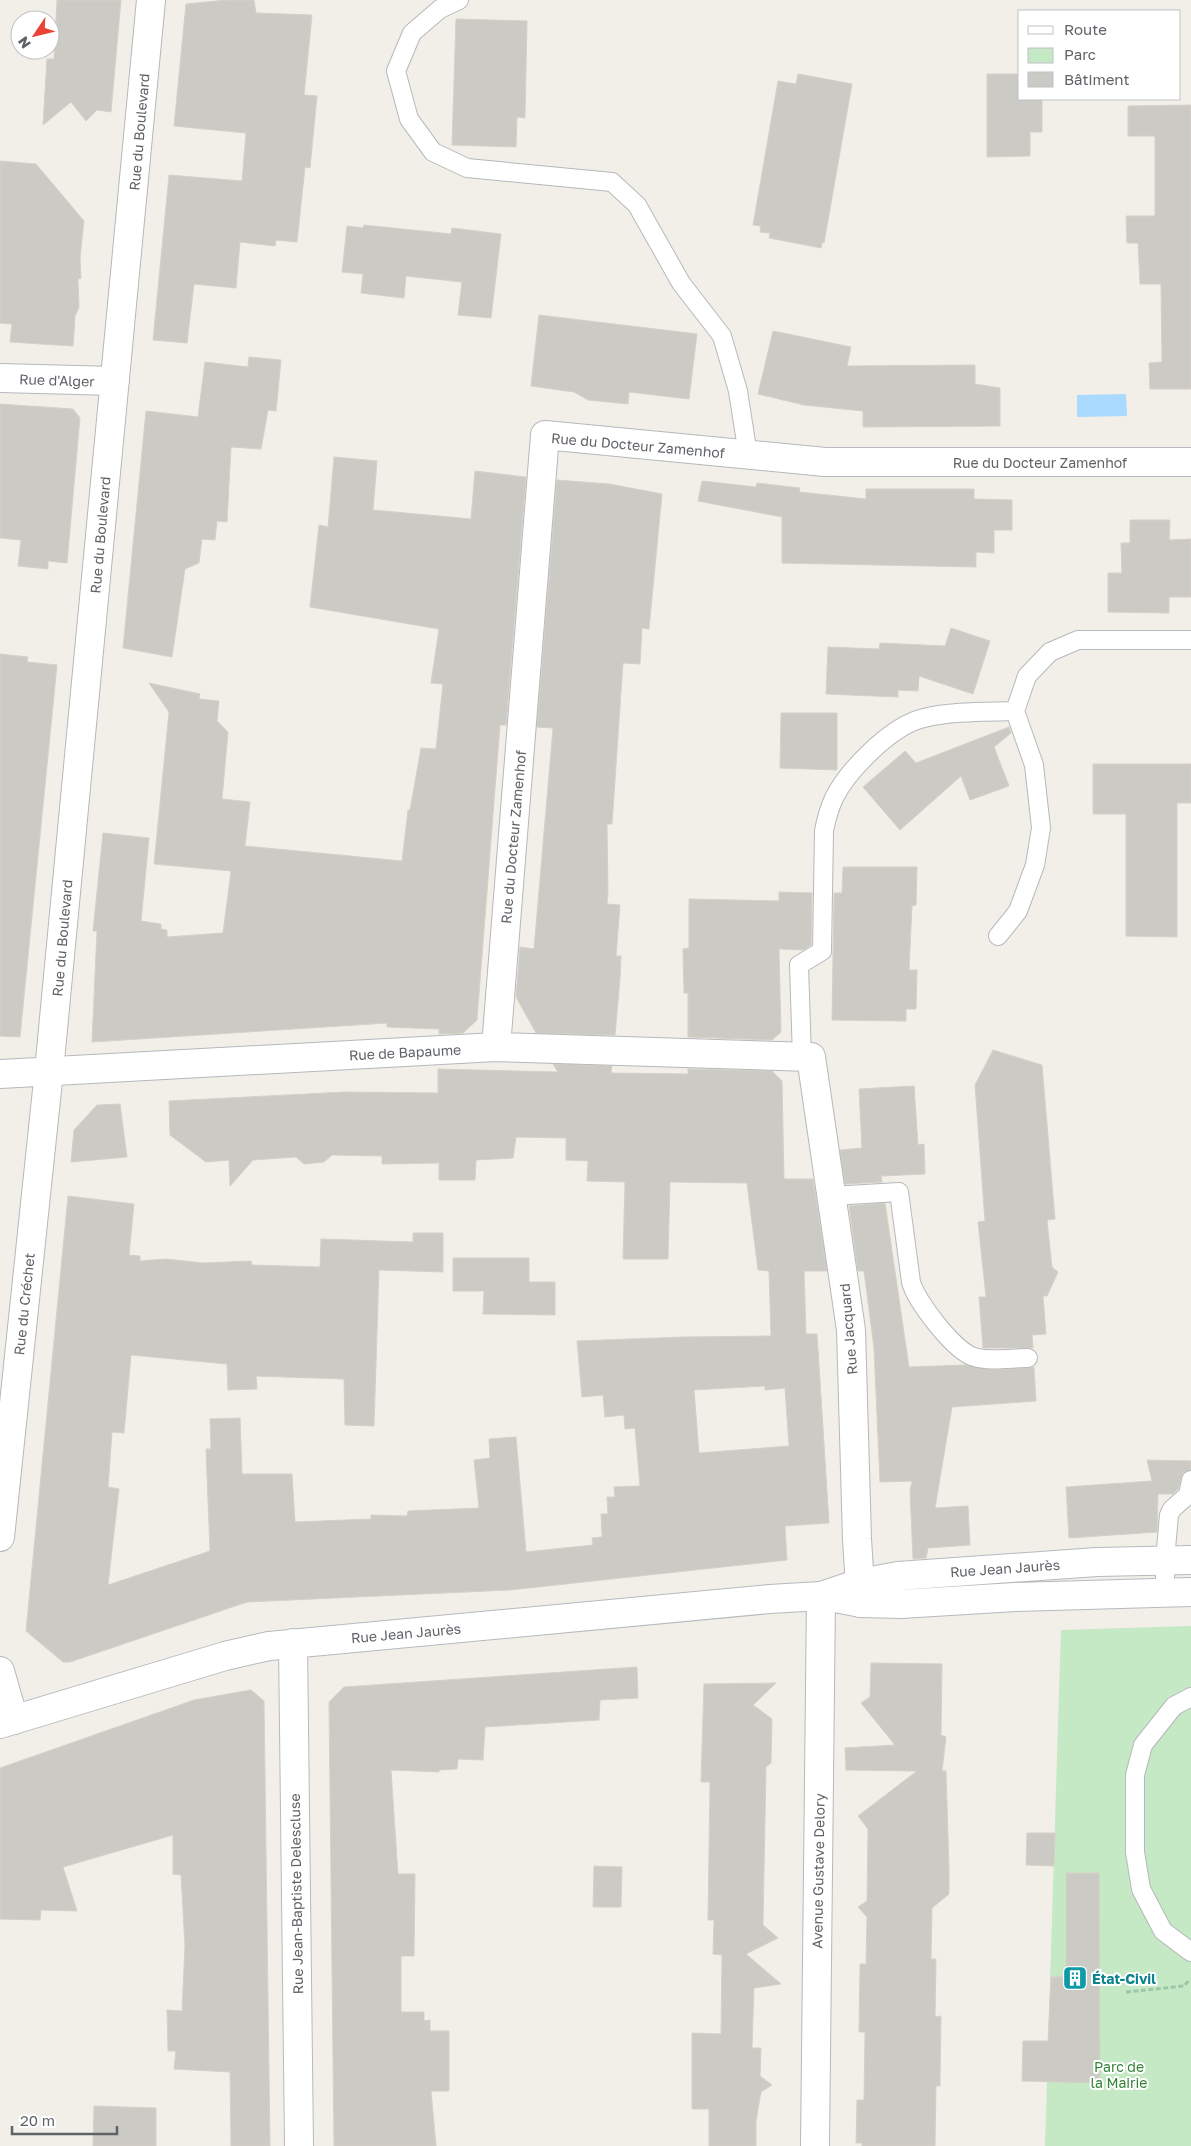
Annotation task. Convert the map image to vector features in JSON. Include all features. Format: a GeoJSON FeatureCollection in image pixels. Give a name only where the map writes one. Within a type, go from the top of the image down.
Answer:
{"type":"FeatureCollection","features":[{"type":"Feature","properties":{"kind":"street","name":"Rue du Boulevard"},"geometry":{"type":"LineString","coordinates":[[49,1071],[151,0]]}},
{"type":"Feature","properties":{"kind":"street","name":"Rue d'Alger"},"geometry":{"type":"LineString","coordinates":[[0,378],[115,381]]}},
{"type":"Feature","properties":{"kind":"street","name":"Rue du Docteur Zamenhof"},"geometry":{"type":"LineString","coordinates":[[496,1047],[546,435],[825,462],[1191,462]]}},
{"type":"Feature","properties":{"kind":"street","name":"Rue de Bapaume"},"geometry":{"type":"LineString","coordinates":[[0,1074],[496,1047],[806,1057]]}},
{"type":"Feature","properties":{"kind":"street","name":"Rue Jacquard"},"geometry":{"type":"LineString","coordinates":[[806,1057],[831,1196],[851,1330],[857,1540],[861,1593]]}},
{"type":"Feature","properties":{"kind":"street","name":"Rue du Créchet"},"geometry":{"type":"LineString","coordinates":[[0,1538],[49,1071]]}},
{"type":"Feature","properties":{"kind":"street","name":"Rue Jean Jaurès"},"geometry":{"type":"LineString","coordinates":[[861,1593],[898,1576],[1097,1562],[1178,1560]]}},
{"type":"Feature","properties":{"kind":"street","name":"Rue Jean Jaurès"},"geometry":{"type":"LineString","coordinates":[[7,1722],[242,1652],[293,1642],[439,1631],[770,1598],[861,1593],[901,1604],[1015,1597],[1178,1592]]}},
{"type":"Feature","properties":{"kind":"street","name":"Avenue Gustave Delory"},"geometry":{"type":"LineString","coordinates":[[815,2146],[821,1596]]}},
{"type":"Feature","properties":{"kind":"street","name":"Rue Jean-Baptiste Delescluse"},"geometry":{"type":"LineString","coordinates":[[293,1642],[299,2146]]}},
{"type":"Feature","properties":{"kind":"street"},"geometry":{"type":"LineString","coordinates":[[0,1672],[7,1722]]}},
{"type":"Feature","properties":{"kind":"lane"},"geometry":{"type":"LineString","coordinates":[[458,0],[440,9],[412,33],[396,72],[409,118],[433,152],[467,168],[612,182],[637,205],[681,283],[722,336],[738,391],[748,454]]}},
{"type":"Feature","properties":{"kind":"lane"},"geometry":{"type":"LineString","coordinates":[[998,936],[1018,911],[1035,865],[1041,828],[1034,765],[1015,711],[1027,676],[1050,652],[1078,640],[1191,640]]}},
{"type":"Feature","properties":{"kind":"lane"},"geometry":{"type":"LineString","coordinates":[[806,1057],[800,965],[822,951],[824,831],[827,815],[835,797],[851,774],[870,754],[903,726],[922,718],[969,712],[1015,711]]}},
{"type":"Feature","properties":{"kind":"lane"},"geometry":{"type":"LineString","coordinates":[[831,1196],[899,1192],[911,1282],[925,1309],[960,1350],[968,1355],[976,1358],[1028,1358]]}},
{"type":"Feature","properties":{"kind":"lane"},"geometry":{"type":"LineString","coordinates":[[1178,1592],[1178,1560],[1169,1516],[1172,1509],[1188,1495],[1191,1480]]}},
{"type":"Feature","properties":{"kind":"lane"},"geometry":{"type":"LineString","coordinates":[[1191,1696],[1174,1706],[1143,1745],[1136,1775],[1135,1852],[1142,1889],[1163,1931],[1191,1952]]}},
{"type":"Feature","properties":{"kind":"path"},"geometry":{"type":"LineString","coordinates":[[1126,1992],[1184,1986],[1191,1978]]}},
{"type":"Feature","properties":{"kind":"green space","name":"Parc de la Mairie"},"geometry":{"type":"Polygon","coordinates":[[[1191,1626],[1191,2146],[1045,2146],[1061,1630],[1191,1626]]]}},
{"type":"Feature","properties":{"kind":"water"},"geometry":{"type":"Polygon","coordinates":[[[1126,394],[1127,416],[1077,417],[1077,395],[1126,394]]]}},
{"type":"Feature","properties":{"kind":"building"},"geometry":{"type":"Polygon","coordinates":[[[57,0],[121,0],[111,112],[97,110],[86,121],[71,102],[43,125],[47,60],[60,60],[60,10],[56,10],[57,0]]]}},
{"type":"Feature","properties":{"kind":"building"},"geometry":{"type":"Polygon","coordinates":[[[226,0],[254,0],[256,13],[312,15],[304,95],[317,96],[310,168],[305,167],[297,242],[276,240],[275,246],[240,242],[236,288],[194,284],[187,343],[153,340],[169,175],[242,181],[246,133],[174,126],[186,4],[226,0]]]}},
{"type":"Feature","properties":{"kind":"building"},"geometry":{"type":"Polygon","coordinates":[[[456,19],[527,21],[525,118],[517,117],[516,147],[452,145],[456,19]]]}},
{"type":"Feature","properties":{"kind":"building"},"geometry":{"type":"Polygon","coordinates":[[[798,74],[852,84],[824,243],[822,242],[821,248],[769,238],[770,233],[760,232],[761,226],[753,225],[778,81],[796,84],[798,74]]]}},
{"type":"Feature","properties":{"kind":"building"},"geometry":{"type":"Polygon","coordinates":[[[987,74],[1018,74],[1018,100],[1042,100],[1042,132],[1030,132],[1030,156],[987,157],[987,74]]]}},
{"type":"Feature","properties":{"kind":"building"},"geometry":{"type":"Polygon","coordinates":[[[1191,105],[1191,389],[1150,389],[1149,363],[1162,362],[1161,284],[1140,284],[1138,243],[1127,243],[1126,216],[1155,216],[1155,136],[1128,136],[1128,106],[1191,105]]]}},
{"type":"Feature","properties":{"kind":"building"},"geometry":{"type":"Polygon","coordinates":[[[0,161],[36,164],[84,221],[80,258],[81,278],[78,279],[79,307],[75,316],[73,346],[10,342],[12,324],[0,323],[0,161]]]}},
{"type":"Feature","properties":{"kind":"building"},"geometry":{"type":"Polygon","coordinates":[[[364,225],[451,234],[452,228],[501,234],[491,318],[458,315],[462,282],[406,276],[404,298],[361,293],[363,274],[342,272],[347,226],[363,228],[364,225]]]}},
{"type":"Feature","properties":{"kind":"building"},"geometry":{"type":"Polygon","coordinates":[[[539,315],[697,334],[689,399],[629,392],[628,404],[588,400],[574,392],[531,386],[539,315]]]}},
{"type":"Feature","properties":{"kind":"building"},"geometry":{"type":"Polygon","coordinates":[[[773,331],[851,347],[847,366],[975,365],[975,384],[1000,388],[1000,426],[863,427],[863,411],[804,405],[758,394],[773,331]]]}},
{"type":"Feature","properties":{"kind":"building"},"geometry":{"type":"Polygon","coordinates":[[[249,357],[281,360],[276,411],[268,410],[261,449],[231,447],[227,522],[217,521],[215,540],[202,539],[199,563],[185,569],[172,657],[123,648],[146,411],[198,417],[205,362],[248,367],[249,357]]]}},
{"type":"Feature","properties":{"kind":"building"},"geometry":{"type":"Polygon","coordinates":[[[0,404],[73,409],[80,418],[67,563],[48,561],[48,569],[18,566],[21,540],[0,538],[0,404]]]}},
{"type":"Feature","properties":{"kind":"building"},"geometry":{"type":"Polygon","coordinates":[[[334,457],[377,461],[373,510],[471,519],[475,471],[526,477],[506,725],[500,725],[477,1020],[463,1033],[439,1034],[439,1029],[387,1027],[387,1023],[92,1042],[97,931],[93,931],[103,833],[149,838],[141,921],[161,924],[161,929],[167,930],[167,937],[223,933],[231,871],[154,864],[169,712],[149,683],[200,694],[199,699],[219,701],[217,721],[228,732],[222,799],[250,802],[245,846],[402,861],[408,810],[410,810],[421,748],[436,749],[443,684],[431,683],[439,629],[310,607],[319,525],[328,527],[334,457]]]}},
{"type":"Feature","properties":{"kind":"building"},"geometry":{"type":"Polygon","coordinates":[[[557,480],[609,484],[662,494],[649,629],[642,628],[640,664],[623,663],[612,824],[607,824],[607,904],[620,905],[616,956],[621,956],[615,1035],[536,1033],[516,997],[520,947],[534,949],[553,728],[537,727],[557,480]]]}},
{"type":"Feature","properties":{"kind":"building"},"geometry":{"type":"Polygon","coordinates":[[[702,481],[756,487],[757,483],[800,488],[799,492],[866,499],[866,489],[974,489],[974,499],[1012,500],[1012,530],[994,530],[994,553],[976,552],[976,567],[782,563],[782,517],[698,501],[702,481]]]}},
{"type":"Feature","properties":{"kind":"building"},"geometry":{"type":"Polygon","coordinates":[[[1130,520],[1170,520],[1169,540],[1191,539],[1191,597],[1169,597],[1169,613],[1108,612],[1108,573],[1122,573],[1121,543],[1130,543],[1130,520]]]}},
{"type":"Feature","properties":{"kind":"building"},"geometry":{"type":"Polygon","coordinates":[[[951,628],[990,641],[973,694],[919,676],[918,691],[898,690],[898,697],[826,694],[828,647],[879,649],[880,643],[945,646],[951,628]]]}},
{"type":"Feature","properties":{"kind":"building"},"geometry":{"type":"Polygon","coordinates":[[[0,654],[28,657],[27,662],[57,665],[20,1037],[0,1036],[0,654]]]}},
{"type":"Feature","properties":{"kind":"building"},"geometry":{"type":"Polygon","coordinates":[[[781,713],[837,713],[837,770],[780,768],[781,713]]]}},
{"type":"Feature","properties":{"kind":"building"},"geometry":{"type":"Polygon","coordinates":[[[1009,727],[1011,733],[994,747],[1009,786],[970,800],[961,776],[900,830],[863,787],[905,751],[916,763],[1009,727]]]}},
{"type":"Feature","properties":{"kind":"building"},"geometry":{"type":"Polygon","coordinates":[[[1093,764],[1191,764],[1191,803],[1177,803],[1177,937],[1126,936],[1126,814],[1093,814],[1093,764]]]}},
{"type":"Feature","properties":{"kind":"building"},"geometry":{"type":"Polygon","coordinates":[[[843,867],[917,867],[916,905],[912,906],[909,970],[917,970],[916,1009],[906,1009],[906,1021],[832,1020],[834,893],[842,893],[843,867]]]}},
{"type":"Feature","properties":{"kind":"building"},"geometry":{"type":"Polygon","coordinates":[[[779,892],[812,893],[811,945],[803,950],[779,949],[781,1032],[772,1040],[688,1037],[688,993],[684,993],[683,949],[689,948],[689,899],[779,901],[779,892]]]}},
{"type":"Feature","properties":{"kind":"building"},"geometry":{"type":"Polygon","coordinates":[[[993,1050],[1042,1065],[1055,1219],[1047,1220],[1052,1267],[1058,1272],[1047,1296],[1043,1296],[1046,1334],[1032,1335],[1033,1348],[983,1348],[979,1297],[986,1297],[978,1222],[985,1221],[975,1085],[993,1050]]]}},
{"type":"Feature","properties":{"kind":"building"},"geometry":{"type":"Polygon","coordinates":[[[553,1064],[612,1066],[611,1073],[688,1074],[688,1069],[772,1071],[782,1081],[784,1179],[813,1179],[827,1271],[804,1271],[806,1334],[817,1334],[829,1523],[785,1526],[787,1560],[510,1590],[247,1602],[70,1662],[63,1662],[26,1631],[68,1196],[134,1204],[129,1255],[140,1256],[140,1261],[166,1259],[203,1263],[251,1261],[252,1265],[320,1267],[321,1239],[413,1242],[413,1233],[443,1233],[443,1272],[379,1270],[374,1426],[345,1425],[344,1379],[256,1376],[257,1389],[228,1390],[227,1364],[131,1355],[124,1433],[112,1432],[108,1487],[119,1489],[108,1585],[210,1551],[206,1449],[211,1449],[210,1419],[240,1418],[242,1474],[292,1474],[295,1522],[371,1519],[371,1515],[407,1516],[408,1511],[479,1508],[474,1460],[490,1458],[489,1439],[516,1437],[526,1552],[593,1545],[592,1538],[602,1537],[601,1514],[608,1514],[607,1497],[615,1497],[614,1487],[640,1486],[635,1428],[625,1429],[624,1415],[605,1417],[603,1395],[582,1397],[577,1341],[771,1336],[769,1271],[758,1270],[747,1183],[670,1182],[668,1259],[623,1259],[625,1182],[587,1181],[588,1161],[566,1160],[566,1138],[516,1137],[513,1158],[476,1160],[475,1180],[439,1180],[439,1163],[382,1164],[382,1156],[332,1155],[324,1162],[304,1164],[296,1157],[253,1160],[230,1186],[229,1160],[206,1162],[170,1135],[169,1101],[345,1092],[438,1093],[438,1069],[558,1072],[553,1064]],[[765,1386],[694,1390],[699,1453],[789,1446],[785,1388],[765,1390],[765,1386]]]}},
{"type":"Feature","properties":{"kind":"building"},"geometry":{"type":"Polygon","coordinates":[[[914,1086],[918,1145],[924,1144],[925,1174],[881,1176],[882,1182],[845,1184],[840,1150],[862,1148],[859,1089],[914,1086]]]}},
{"type":"Feature","properties":{"kind":"building"},"geometry":{"type":"Polygon","coordinates":[[[120,1104],[127,1157],[71,1162],[74,1130],[97,1105],[120,1104]]]}},
{"type":"Feature","properties":{"kind":"building"},"geometry":{"type":"Polygon","coordinates":[[[885,1203],[909,1367],[967,1365],[994,1370],[1034,1367],[1036,1401],[952,1407],[935,1508],[968,1506],[970,1545],[928,1548],[926,1558],[913,1559],[910,1491],[912,1481],[880,1482],[874,1348],[864,1271],[858,1271],[849,1206],[885,1203]]]}},
{"type":"Feature","properties":{"kind":"building"},"geometry":{"type":"Polygon","coordinates":[[[453,1258],[529,1258],[529,1282],[555,1282],[555,1315],[483,1314],[484,1291],[453,1291],[453,1258]]]}},
{"type":"Feature","properties":{"kind":"building"},"geometry":{"type":"Polygon","coordinates":[[[1147,1460],[1191,1461],[1191,1470],[1183,1473],[1178,1489],[1173,1494],[1158,1494],[1157,1532],[1069,1538],[1066,1487],[1152,1481],[1147,1460]]]}},
{"type":"Feature","properties":{"kind":"building"},"geometry":{"type":"Polygon","coordinates":[[[871,1663],[942,1664],[941,1735],[946,1737],[942,1771],[946,1771],[949,1894],[932,1908],[931,1959],[936,1959],[935,2017],[941,2016],[940,2086],[936,2086],[935,2146],[862,2146],[862,2143],[856,2143],[857,2100],[864,2100],[865,2032],[859,2032],[860,1964],[866,1964],[867,1917],[858,1907],[867,1901],[868,1829],[858,1816],[917,1771],[846,1770],[845,1748],[895,1745],[861,1703],[870,1697],[871,1663]]]}},
{"type":"Feature","properties":{"kind":"building"},"geometry":{"type":"Polygon","coordinates":[[[637,1667],[638,1698],[600,1700],[599,1720],[485,1727],[483,1760],[458,1759],[457,1769],[439,1770],[439,1772],[391,1770],[398,1874],[415,1874],[414,1956],[401,1956],[401,2012],[424,2012],[424,2021],[430,2020],[430,2031],[449,2031],[449,2091],[431,2091],[436,2146],[334,2146],[329,1702],[344,1687],[637,1667]]]}},
{"type":"Feature","properties":{"kind":"building"},"geometry":{"type":"Polygon","coordinates":[[[776,1683],[753,1705],[772,1719],[771,1763],[766,1767],[763,1925],[778,1938],[746,1954],[781,1984],[754,1988],[752,2048],[761,2048],[760,2076],[772,2085],[761,2092],[756,2121],[756,2146],[709,2146],[709,2109],[692,2109],[692,2033],[721,2034],[722,1955],[713,1954],[714,1920],[708,1920],[710,1782],[701,1782],[704,1684],[776,1683]]]}},
{"type":"Feature","properties":{"kind":"building"},"geometry":{"type":"Polygon","coordinates":[[[251,1690],[264,1701],[270,2146],[231,2146],[230,2072],[174,2069],[176,2051],[168,2051],[167,2010],[182,2011],[185,1946],[181,1875],[173,1874],[173,1835],[63,1867],[77,1911],[41,1910],[40,1920],[0,1919],[0,1768],[194,1700],[251,1690]]]}},
{"type":"Feature","properties":{"kind":"building"},"geometry":{"type":"Polygon","coordinates":[[[1027,1833],[1055,1833],[1054,1866],[1026,1865],[1027,1833]]]}},
{"type":"Feature","properties":{"kind":"building"},"geometry":{"type":"Polygon","coordinates":[[[594,1866],[622,1867],[621,1907],[593,1907],[594,1866]]]}},
{"type":"Feature","properties":{"kind":"building","name":"État-Civil"},"geometry":{"type":"Polygon","coordinates":[[[1066,1873],[1099,1873],[1100,2083],[1022,2081],[1023,2041],[1048,2041],[1051,1977],[1066,1977],[1066,1873]]]}},
{"type":"Feature","properties":{"kind":"building"},"geometry":{"type":"Polygon","coordinates":[[[94,2106],[156,2108],[156,2146],[93,2146],[94,2106]]]}},
{"type":"Feature","properties":{"kind":"place","name":"État-Civil"},"geometry":{"type":"Point","coordinates":[1075,1978]}}]}
